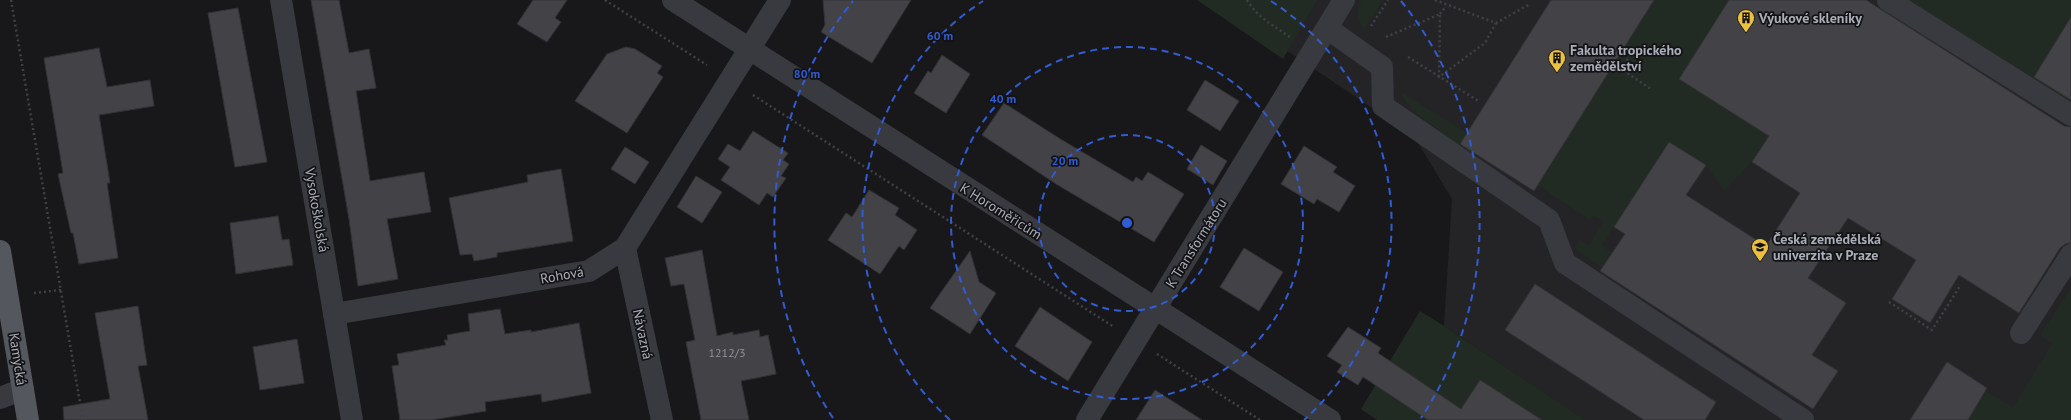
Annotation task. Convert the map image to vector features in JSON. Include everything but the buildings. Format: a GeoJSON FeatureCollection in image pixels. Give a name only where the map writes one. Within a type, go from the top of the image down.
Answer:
{"type":"FeatureCollection","features":[{"type":"Feature","properties":{"kind":"main road","name":"Kamýcká"},"geometry":{"type":"LineString","coordinates":[[1,258],[28,420]]}},
{"type":"Feature","properties":{"kind":"street","name":"Vysokoškolská"},"geometry":{"type":"LineString","coordinates":[[281,0],[352,420]]}},
{"type":"Feature","properties":{"kind":"street","name":"K Horoměřicům"},"geometry":{"type":"LineString","coordinates":[[673,0],[748,50],[1330,420]]}},
{"type":"Feature","properties":{"kind":"street","name":"Rohová"},"geometry":{"type":"LineString","coordinates":[[334,314],[589,271],[624,248],[780,0]]}},
{"type":"Feature","properties":{"kind":"street","name":"K Transformátoru"},"geometry":{"type":"LineString","coordinates":[[1087,420],[1344,0]]}},
{"type":"Feature","properties":{"kind":"street"},"geometry":{"type":"LineString","coordinates":[[1888,0],[2071,115]]}},
{"type":"Feature","properties":{"kind":"street"},"geometry":{"type":"LineString","coordinates":[[1327,28],[1382,66],[1383,106],[1549,220],[1565,263],[1803,420]]}},
{"type":"Feature","properties":{"kind":"street","name":"Návazná"},"geometry":{"type":"LineString","coordinates":[[624,248],[662,420]]}},
{"type":"Feature","properties":{"kind":"street"},"geometry":{"type":"LineString","coordinates":[[2021,332],[2071,255]]}},
{"type":"Feature","properties":{"kind":"street"},"geometry":{"type":"LineString","coordinates":[[0,398],[23,389]]}},
{"type":"Feature","properties":{"kind":"path"},"geometry":{"type":"LineString","coordinates":[[11,0],[83,420]]}},
{"type":"Feature","properties":{"kind":"path"},"geometry":{"type":"LineString","coordinates":[[605,0],[711,68]]}},
{"type":"Feature","properties":{"kind":"path"},"geometry":{"type":"LineString","coordinates":[[1247,0],[1252,8],[1263,19],[1293,39]]}},
{"type":"Feature","properties":{"kind":"path"},"geometry":{"type":"LineString","coordinates":[[1368,31],[1388,0]]}},
{"type":"Feature","properties":{"kind":"path"},"geometry":{"type":"LineString","coordinates":[[1435,0],[1446,6],[1496,23]]}},
{"type":"Feature","properties":{"kind":"path"},"geometry":{"type":"LineString","coordinates":[[1439,77],[1485,44],[1496,23],[1530,4]]}},
{"type":"Feature","properties":{"kind":"path"},"geometry":{"type":"LineString","coordinates":[[1381,40],[1440,14],[1446,6]]}},
{"type":"Feature","properties":{"kind":"path"},"geometry":{"type":"LineString","coordinates":[[1439,77],[1440,14]]}},
{"type":"Feature","properties":{"kind":"path"},"geometry":{"type":"LineString","coordinates":[[1402,53],[1480,102]]}},
{"type":"Feature","properties":{"kind":"path"},"geometry":{"type":"LineString","coordinates":[[1628,59],[1621,69],[1651,89]]}},
{"type":"Feature","properties":{"kind":"path"},"geometry":{"type":"LineString","coordinates":[[747,92],[1115,327]]}},
{"type":"Feature","properties":{"kind":"path"},"geometry":{"type":"LineString","coordinates":[[1889,302],[1932,330],[1960,286]]}},
{"type":"Feature","properties":{"kind":"path"},"geometry":{"type":"LineString","coordinates":[[1136,341],[1260,420]]}},
{"type":"Feature","properties":{"kind":"shaded area"},"geometry":{"type":"Polygon","coordinates":[[[1197,0],[1317,0],[1283,59],[1197,0]]]}},
{"type":"Feature","properties":{"kind":"shaded area","name":"Česká zemědělská univerzita v Praze"},"geometry":{"type":"Polygon","coordinates":[[[1211,0],[2071,0],[2071,420],[1584,420],[1444,326],[1452,199],[1414,136],[1211,0]]]}},
{"type":"Feature","properties":{"kind":"shaded area"},"geometry":{"type":"Polygon","coordinates":[[[1361,0],[1383,0],[1364,30],[1358,16],[1358,8],[1361,0]]]}},
{"type":"Feature","properties":{"kind":"shaded area"},"geometry":{"type":"Polygon","coordinates":[[[1654,0],[1729,0],[1679,79],[1732,113],[1754,79],[1791,102],[1752,162],[1724,191],[1706,165],[1669,142],[1602,245],[1613,253],[1603,268],[1574,249],[1580,240],[1589,245],[1604,221],[1594,215],[1590,220],[1537,185],[1654,0]]]}},
{"type":"Feature","properties":{"kind":"shaded area"},"geometry":{"type":"Polygon","coordinates":[[[1888,0],[2071,0],[2071,115],[1888,0]]]}},
{"type":"Feature","properties":{"kind":"shaded area"},"geometry":{"type":"Polygon","coordinates":[[[1401,92],[1467,133],[1458,147],[1438,134],[1439,130],[1412,109],[1401,92]]]}},
{"type":"Feature","properties":{"kind":"shaded area"},"geometry":{"type":"Polygon","coordinates":[[[2071,288],[2071,420],[1968,420],[1986,391],[2013,407],[2052,344],[2040,335],[2071,288]]]}},
{"type":"Feature","properties":{"kind":"shaded area"},"geometry":{"type":"Polygon","coordinates":[[[1420,311],[1585,420],[1377,420],[1361,409],[1420,311]]]}},
{"type":"Feature","properties":{"kind":"place","name":"Výukové skleníky"},"geometry":{"type":"Point","coordinates":[1746,33]}},
{"type":"Feature","properties":{"kind":"place","name":"Fakulta tropického zemědělství"},"geometry":{"type":"Point","coordinates":[1557,73]}},
{"type":"Feature","properties":{"kind":"place","name":"Česká zemědělská univerzita v Praze"},"geometry":{"type":"Point","coordinates":[1760,262]}}]}
